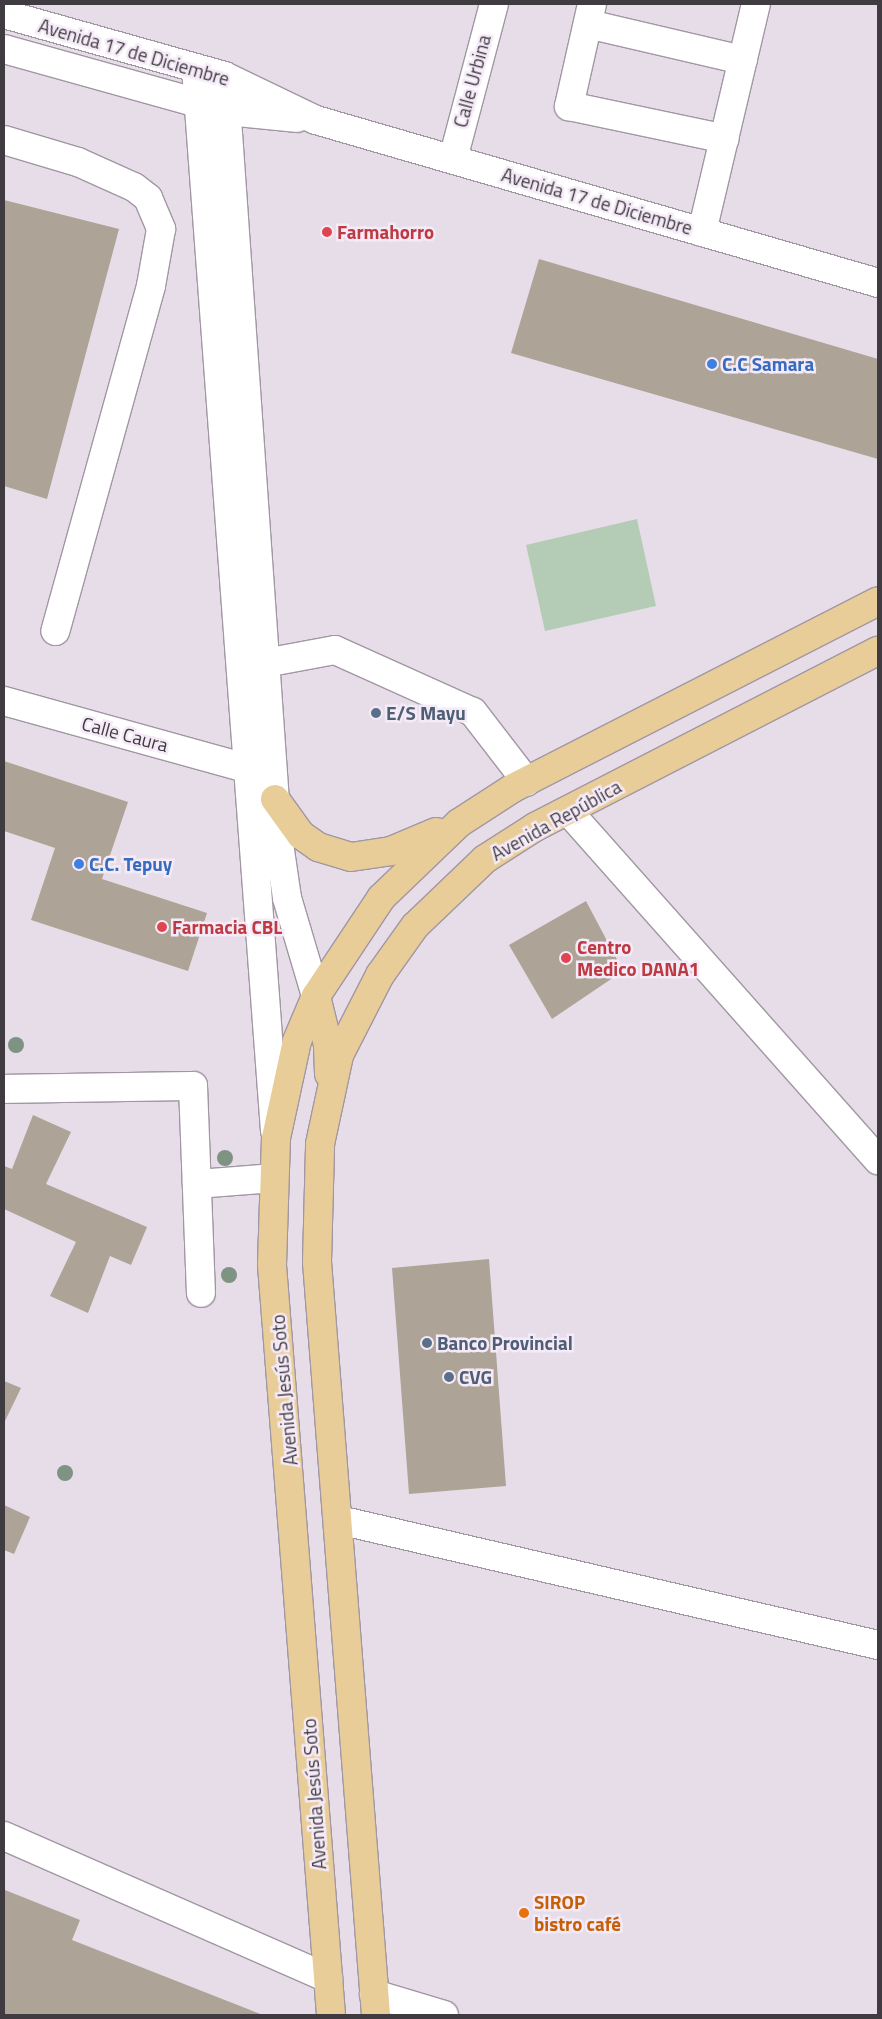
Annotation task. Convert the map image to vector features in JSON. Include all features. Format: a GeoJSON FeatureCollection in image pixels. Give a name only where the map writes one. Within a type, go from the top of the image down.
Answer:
{"type":"FeatureCollection","features":[{"type":"Feature","properties":{"kind":"main road"},"geometry":{"type":"LineString","coordinates":[[275,799],[301,835],[351,858],[391,851],[458,823],[527,782],[878,601]]}},
{"type":"Feature","properties":{"kind":"main road","name":"Avenida República"},"geometry":{"type":"LineString","coordinates":[[330,1090],[356,1016],[415,926],[485,859],[568,811],[878,651]]}},
{"type":"Feature","properties":{"kind":"main road","name":"Avenida Jesús Soto"},"geometry":{"type":"LineString","coordinates":[[331,2015],[272,1265],[272,1178],[276,1138],[297,1041],[316,996],[380,898],[458,823]]}},
{"type":"Feature","properties":{"kind":"main road"},"geometry":{"type":"LineString","coordinates":[[316,996],[328,1045],[330,1090],[318,1161],[317,1262],[339,1520],[375,2004]]}},
{"type":"Feature","properties":{"kind":"street","name":"Calle Urbina"},"geometry":{"type":"LineString","coordinates":[[452,159],[494,4]]}},
{"type":"Feature","properties":{"kind":"street"},"geometry":{"type":"LineString","coordinates":[[702,232],[756,4]]}},
{"type":"Feature","properties":{"kind":"street","name":"Avenida 17 de Diciembre"},"geometry":{"type":"LineString","coordinates":[[4,14],[224,76],[316,120],[878,283]]}},
{"type":"Feature","properties":{"kind":"street"},"geometry":{"type":"LineString","coordinates":[[724,139],[570,106],[590,14],[743,60]]}},
{"type":"Feature","properties":{"kind":"street","name":"Avenida 17 de Diciembre"},"geometry":{"type":"LineString","coordinates":[[4,50],[226,111],[316,120]]}},
{"type":"Feature","properties":{"kind":"street"},"geometry":{"type":"LineString","coordinates":[[196,68],[246,768],[276,1138]]}},
{"type":"Feature","properties":{"kind":"street"},"geometry":{"type":"LineString","coordinates":[[224,76],[275,799],[287,898],[316,996]]}},
{"type":"Feature","properties":{"kind":"street"},"geometry":{"type":"LineString","coordinates":[[4,140],[78,162],[134,188],[157,213],[161,229],[151,286],[55,631]]}},
{"type":"Feature","properties":{"kind":"street"},"geometry":{"type":"LineString","coordinates":[[265,663],[335,650],[473,712],[527,782]]}},
{"type":"Feature","properties":{"kind":"street","name":"Calle Caura"},"geometry":{"type":"LineString","coordinates":[[4,701],[246,768]]}},
{"type":"Feature","properties":{"kind":"street"},"geometry":{"type":"LineString","coordinates":[[568,811],[878,1160]]}},
{"type":"Feature","properties":{"kind":"street"},"geometry":{"type":"LineString","coordinates":[[4,1090],[193,1086],[201,1293]]}},
{"type":"Feature","properties":{"kind":"street"},"geometry":{"type":"LineString","coordinates":[[197,1184],[272,1178]]}},
{"type":"Feature","properties":{"kind":"street"},"geometry":{"type":"LineString","coordinates":[[339,1520],[878,1645]]}},
{"type":"Feature","properties":{"kind":"street"},"geometry":{"type":"LineString","coordinates":[[4,1836],[328,1978]]}},
{"type":"Feature","properties":{"kind":"street"},"geometry":{"type":"LineString","coordinates":[[375,2004],[444,2015]]}},
{"type":"Feature","properties":{"kind":"green space"},"geometry":{"type":"Polygon","coordinates":[[[637,519],[656,606],[545,631],[526,545],[637,519]]]}},
{"type":"Feature","properties":{"kind":"building"},"geometry":{"type":"Polygon","coordinates":[[[4,200],[119,229],[47,499],[4,486],[4,200]]]}},
{"type":"Feature","properties":{"kind":"building"},"geometry":{"type":"Polygon","coordinates":[[[539,259],[878,359],[878,459],[511,353],[539,259]]]}},
{"type":"Feature","properties":{"kind":"building","name":"C.C. Tepuy"},"geometry":{"type":"Polygon","coordinates":[[[4,761],[128,802],[102,879],[207,913],[188,971],[31,920],[55,848],[4,831],[4,761]]]}},
{"type":"Feature","properties":{"kind":"building","name":"Centro Medico DANA1"},"geometry":{"type":"Polygon","coordinates":[[[586,901],[623,971],[552,1019],[509,945],[586,901]]]}},
{"type":"Feature","properties":{"kind":"building"},"geometry":{"type":"Polygon","coordinates":[[[33,1115],[71,1132],[46,1184],[147,1227],[131,1265],[110,1256],[88,1313],[50,1296],[76,1242],[4,1209],[4,1166],[12,1169],[33,1115]]]}},
{"type":"Feature","properties":{"kind":"building","name":"CVG"},"geometry":{"type":"Polygon","coordinates":[[[489,1259],[506,1486],[409,1494],[392,1268],[489,1259]]]}},
{"type":"Feature","properties":{"kind":"building"},"geometry":{"type":"Polygon","coordinates":[[[4,1381],[21,1388],[4,1423],[4,1381]]]}},
{"type":"Feature","properties":{"kind":"building"},"geometry":{"type":"Polygon","coordinates":[[[4,1505],[30,1517],[14,1554],[4,1550],[4,1505]]]}},
{"type":"Feature","properties":{"kind":"building"},"geometry":{"type":"Polygon","coordinates":[[[5,1890],[80,1920],[72,1940],[263,2015],[4,2015],[5,1890]]]}},
{"type":"Feature","properties":{"kind":"place","name":"Farmahorro"},"geometry":{"type":"Point","coordinates":[327,232]}},
{"type":"Feature","properties":{"kind":"place","name":"C.C Samara"},"geometry":{"type":"Point","coordinates":[712,364]}},
{"type":"Feature","properties":{"kind":"place","name":"E/S Mayu"},"geometry":{"type":"Point","coordinates":[376,713]}},
{"type":"Feature","properties":{"kind":"place","name":"C.C. Tepuy"},"geometry":{"type":"Point","coordinates":[79,864]}},
{"type":"Feature","properties":{"kind":"place","name":"Farmacia CBL"},"geometry":{"type":"Point","coordinates":[162,927]}},
{"type":"Feature","properties":{"kind":"place","name":"Centro Medico DANA1"},"geometry":{"type":"Point","coordinates":[566,958]}},
{"type":"Feature","properties":{"kind":"place","name":"Banco Provincial"},"geometry":{"type":"Point","coordinates":[427,1343]}},
{"type":"Feature","properties":{"kind":"place","name":"CVG"},"geometry":{"type":"Point","coordinates":[449,1377]}},
{"type":"Feature","properties":{"kind":"place","name":"SIROP bistro café"},"geometry":{"type":"Point","coordinates":[524,1913]}}]}
